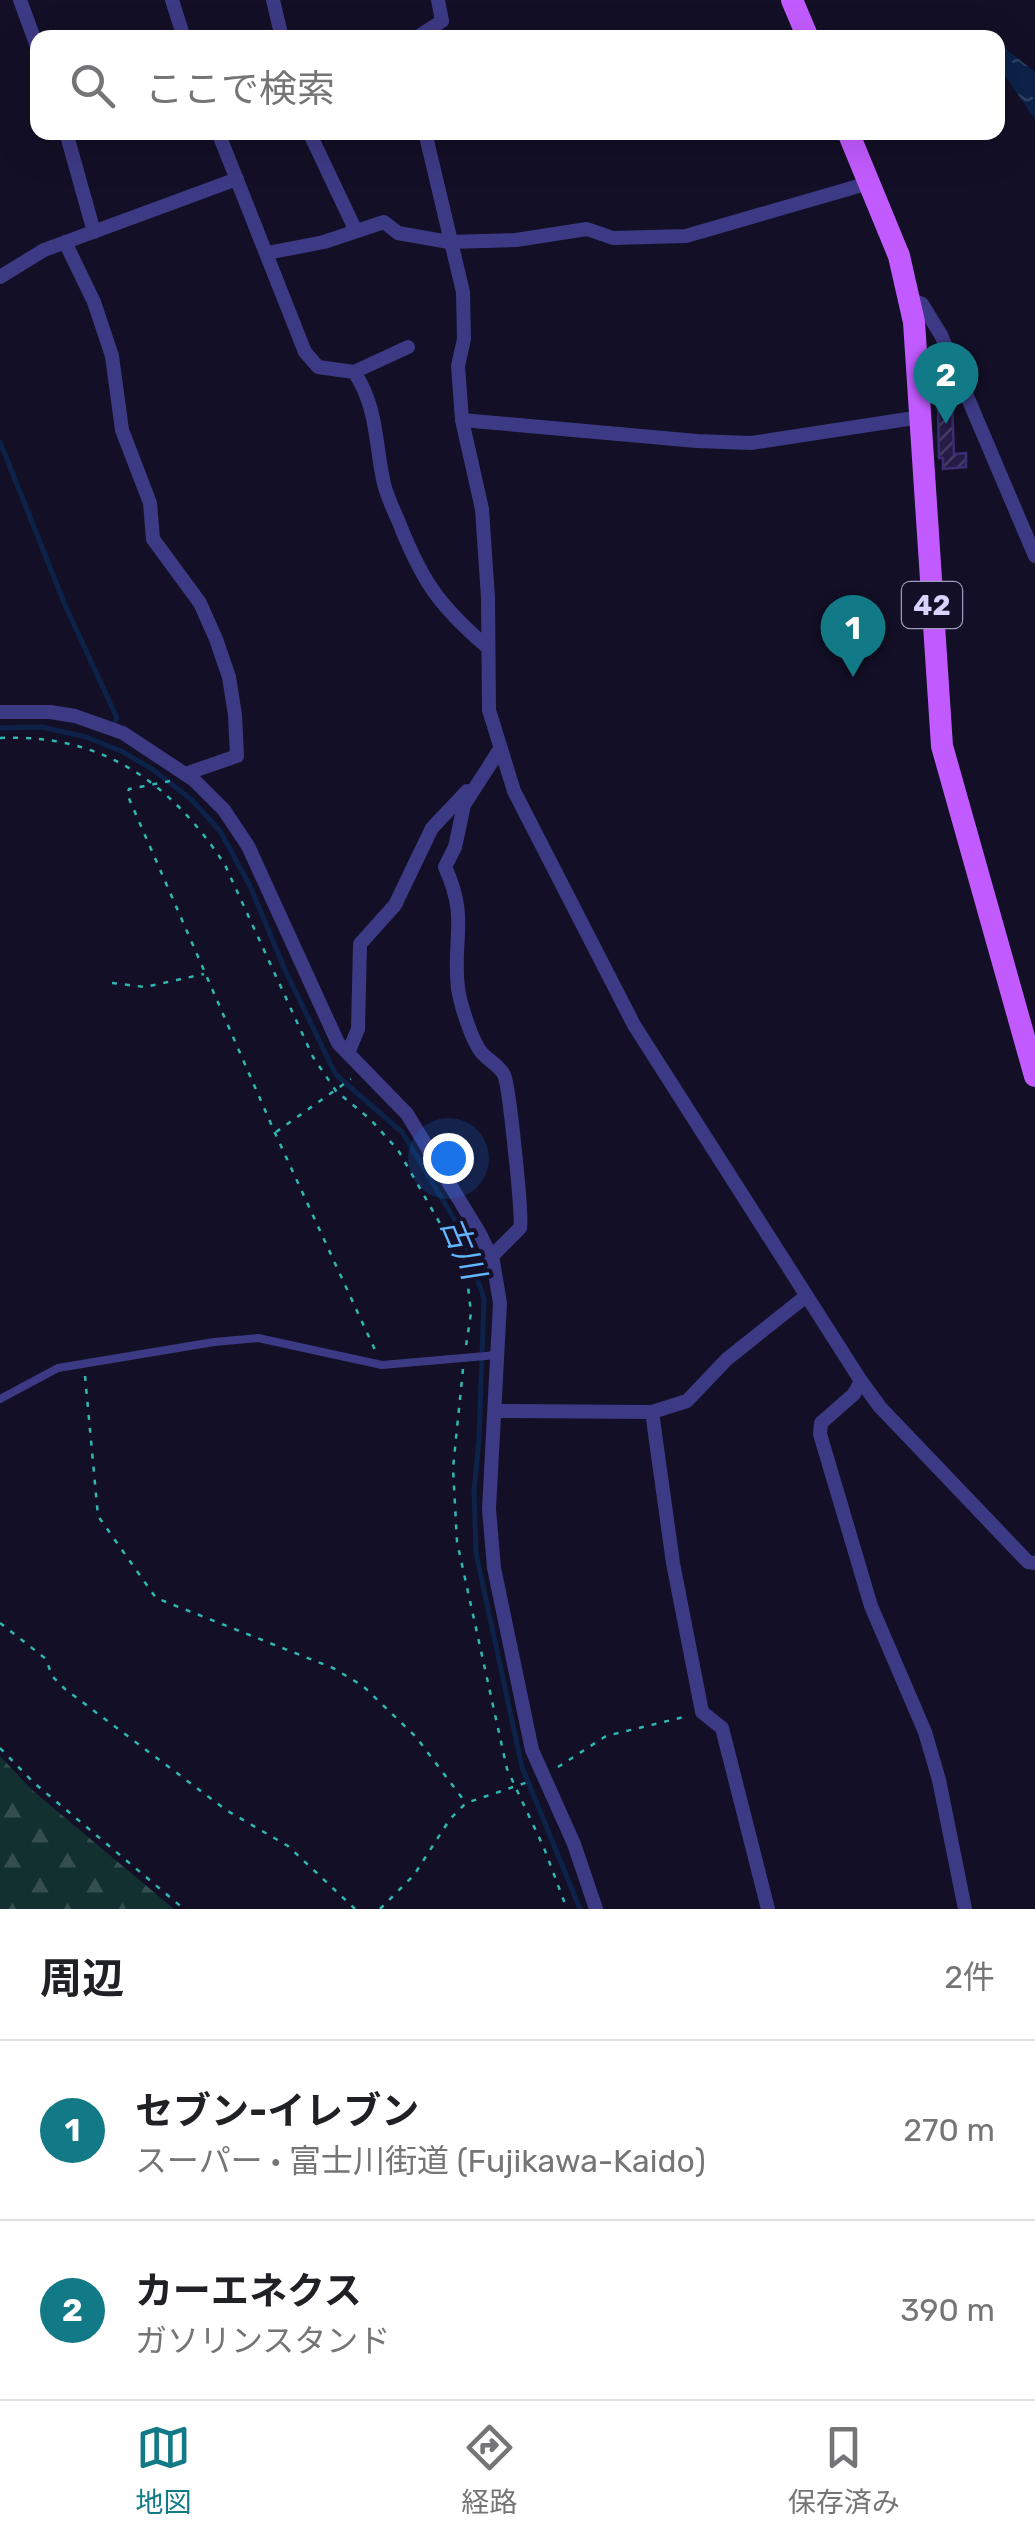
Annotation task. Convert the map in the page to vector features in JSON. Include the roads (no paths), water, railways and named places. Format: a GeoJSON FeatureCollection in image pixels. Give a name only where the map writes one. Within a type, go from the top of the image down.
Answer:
{"type":"FeatureCollection","features":[{"type":"Feature","properties":{"kind":"main road"},"geometry":{"type":"LineString","coordinates":[[792,0],[805,30]]}},
{"type":"Feature","properties":{"kind":"main road","name":"42"},"geometry":{"type":"LineString","coordinates":[[851,140],[900,256],[910,299],[942,746],[1035,1076]]}},
{"type":"Feature","properties":{"kind":"street"},"geometry":{"type":"LineString","coordinates":[[20,0],[31,30]]}},
{"type":"Feature","properties":{"kind":"street"},"geometry":{"type":"LineString","coordinates":[[172,0],[181,30]]}},
{"type":"Feature","properties":{"kind":"street"},"geometry":{"type":"LineString","coordinates":[[273,0],[280,30]]}},
{"type":"Feature","properties":{"kind":"street"},"geometry":{"type":"LineString","coordinates":[[428,30],[442,21],[438,0]]}},
{"type":"Feature","properties":{"kind":"street"},"geometry":{"type":"LineString","coordinates":[[68,140],[94,232]]}},
{"type":"Feature","properties":{"kind":"street"},"geometry":{"type":"LineString","coordinates":[[221,140],[305,352],[318,367],[354,372],[408,347]]}},
{"type":"Feature","properties":{"kind":"street"},"geometry":{"type":"LineString","coordinates":[[313,140],[355,229]]}},
{"type":"Feature","properties":{"kind":"street"},"geometry":{"type":"LineString","coordinates":[[427,140],[463,292],[464,339],[458,366],[462,420],[482,509],[488,598],[488,710],[526,818],[634,1025],[861,1381],[880,1407],[1014,1548],[1028,1562],[1035,1563]]}},
{"type":"Feature","properties":{"kind":"street"},"geometry":{"type":"LineString","coordinates":[[0,277],[44,250],[237,179]]}},
{"type":"Feature","properties":{"kind":"street"},"geometry":{"type":"LineString","coordinates":[[266,253],[324,242],[384,222],[398,233],[449,242],[516,240],[588,229],[613,238],[686,236],[869,182]]}},
{"type":"Feature","properties":{"kind":"street"},"geometry":{"type":"LineString","coordinates":[[65,242],[94,302],[112,356],[122,430],[150,504],[153,539],[200,604],[229,677],[237,756],[186,774]]}},
{"type":"Feature","properties":{"kind":"street"},"geometry":{"type":"LineString","coordinates":[[910,299],[922,304],[941,335],[1035,556]]}},
{"type":"Feature","properties":{"kind":"street"},"geometry":{"type":"LineString","coordinates":[[354,372],[364,387],[376,426],[384,486],[414,563],[435,598],[486,646]]}},
{"type":"Feature","properties":{"kind":"street"},"geometry":{"type":"LineString","coordinates":[[462,420],[751,443],[921,417]]}},
{"type":"Feature","properties":{"kind":"street"},"geometry":{"type":"LineString","coordinates":[[0,712],[50,712],[103,725],[140,742],[186,774],[224,810],[248,846],[327,1021],[348,1052],[407,1114],[487,1247],[498,1288],[489,1509],[494,1568],[532,1750],[574,1844],[596,1909]]}},
{"type":"Feature","properties":{"kind":"street"},"geometry":{"type":"LineString","coordinates":[[348,1052],[358,1029],[360,944],[395,905],[432,828],[500,749]]}},
{"type":"Feature","properties":{"kind":"street"},"geometry":{"type":"LineString","coordinates":[[479,777],[464,805],[455,847],[445,867],[457,894],[458,989],[472,1038],[504,1074],[519,1187],[520,1228],[495,1253]]}},
{"type":"Feature","properties":{"kind":"street"},"geometry":{"type":"LineString","coordinates":[[495,1411],[652,1412],[687,1401],[727,1360],[805,1297]]}},
{"type":"Feature","properties":{"kind":"street"},"geometry":{"type":"LineString","coordinates":[[861,1381],[854,1394],[821,1423],[820,1434],[871,1606],[930,1748],[965,1909]]}},
{"type":"Feature","properties":{"kind":"street"},"geometry":{"type":"LineString","coordinates":[[652,1412],[673,1562],[702,1712],[722,1728],[768,1909]]}},
{"type":"Feature","properties":{"kind":"lane"},"geometry":{"type":"LineString","coordinates":[[0,1399],[58,1368],[258,1338],[382,1365],[495,1355]]}},
{"type":"Feature","properties":{"kind":"water"},"geometry":{"type":"Polygon","coordinates":[[[1005,48],[1035,72],[1035,119],[1005,76],[1005,48]]]}},
{"type":"Feature","properties":{"kind":"waterway"},"geometry":{"type":"LineString","coordinates":[[0,442],[65,605],[117,718],[113,726]]}},
{"type":"Feature","properties":{"kind":"waterway","name":"古川"},"geometry":{"type":"LineString","coordinates":[[0,728],[42,727],[86,737],[152,769],[192,800],[220,831],[250,886],[336,1075],[402,1132],[462,1232],[484,1299],[474,1491],[476,1553],[522,1767],[580,1909]]}},
{"type":"Feature","properties":{"kind":"place","name":"カーエネクス"},"geometry":{"type":"Point","coordinates":[946,424]}},
{"type":"Feature","properties":{"kind":"place","name":"セブン-イレブン"},"geometry":{"type":"Point","coordinates":[853,677]}}]}
